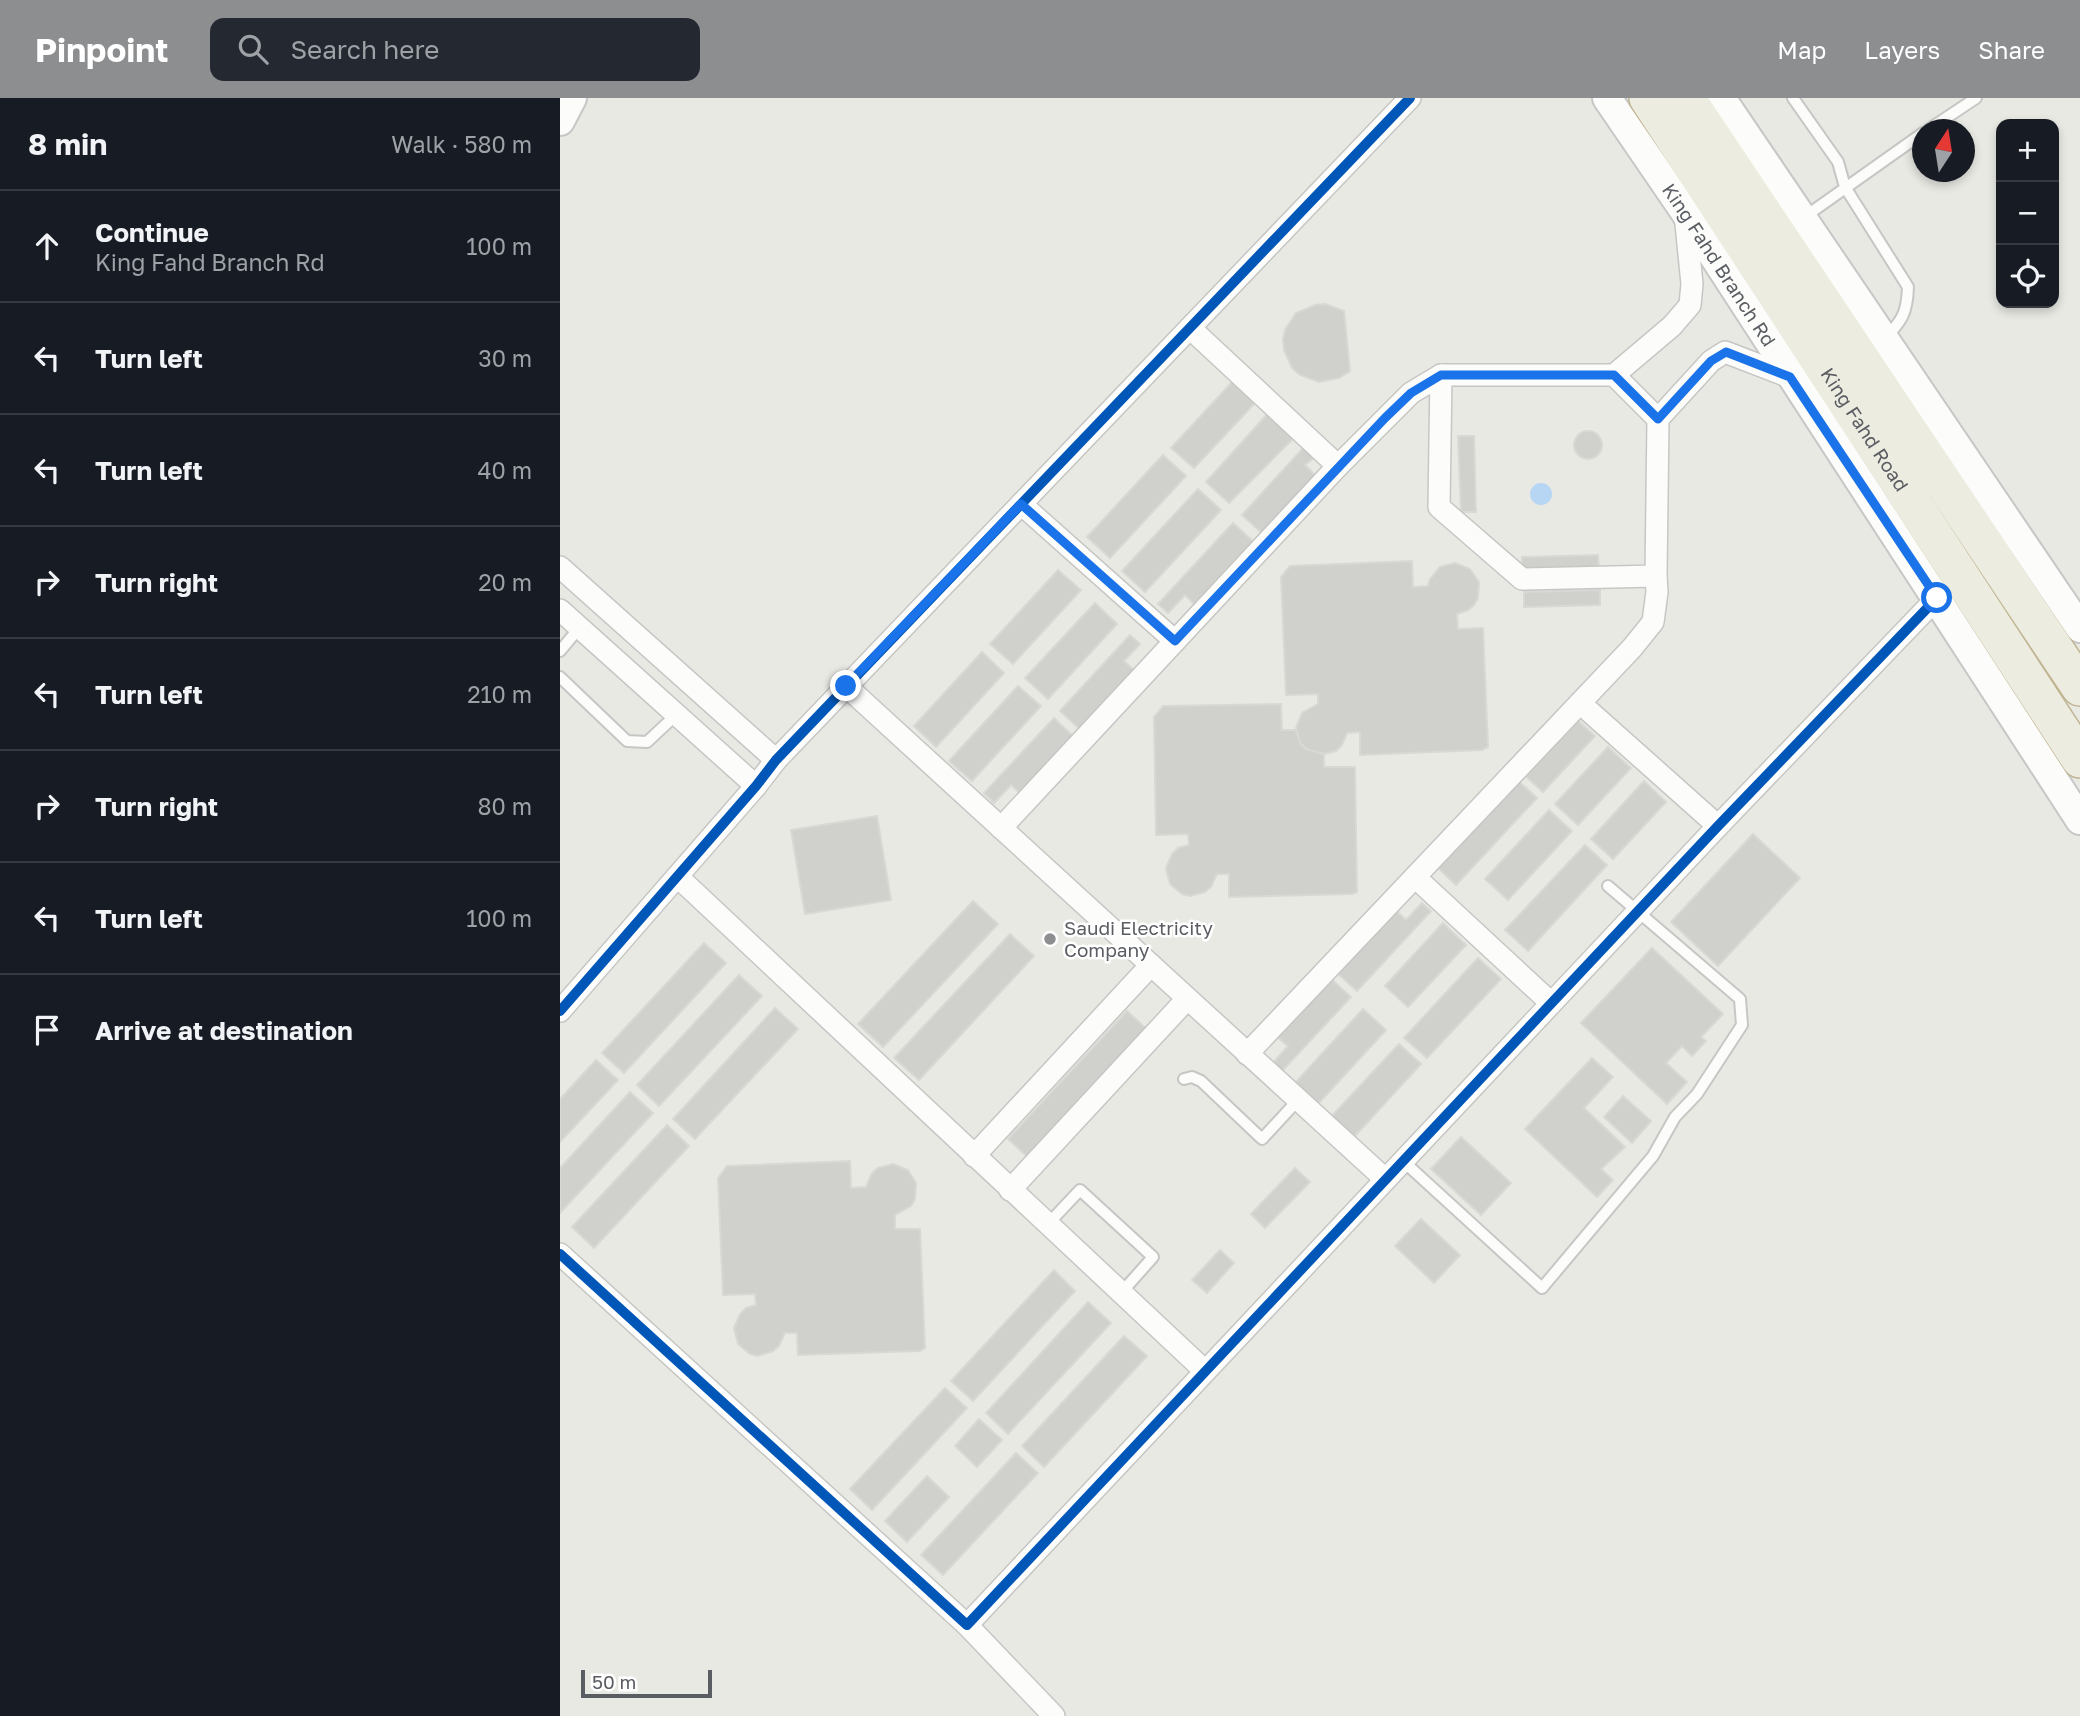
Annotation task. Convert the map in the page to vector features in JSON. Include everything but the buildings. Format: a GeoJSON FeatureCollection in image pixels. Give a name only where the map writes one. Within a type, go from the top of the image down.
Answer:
{"type":"FeatureCollection","features":[{"type":"Feature","properties":{"kind":"highway","name":"King Fahd Road"},"geometry":{"type":"LineString","coordinates":[[1648,98],[2080,759]]}},
{"type":"Feature","properties":{"kind":"highway","name":"King Fahd Road"},"geometry":{"type":"LineString","coordinates":[[1686,98],[2080,687]]}},
{"type":"Feature","properties":{"kind":"main road"},"geometry":{"type":"LineString","coordinates":[[560,121],[572,98]]}},
{"type":"Feature","properties":{"kind":"main road","name":"King Fahd Branch Rd"},"geometry":{"type":"LineString","coordinates":[[1607,98],[1685,212],[2080,820]]}},
{"type":"Feature","properties":{"kind":"main road"},"geometry":{"type":"LineString","coordinates":[[1721,98],[2080,628]]}},
{"type":"Feature","properties":{"kind":"main road"},"geometry":{"type":"LineString","coordinates":[[2052,585],[2080,609]]}},
{"type":"Feature","properties":{"kind":"street"},"geometry":{"type":"LineString","coordinates":[[560,1011],[757,786],[776,760],[1410,98]]}},
{"type":"Feature","properties":{"kind":"street"},"geometry":{"type":"LineString","coordinates":[[1001,828],[1338,466],[1411,393],[1441,375],[1614,375],[1672,326],[1690,305],[1692,284],[1685,212]]}},
{"type":"Feature","properties":{"kind":"street"},"geometry":{"type":"LineString","coordinates":[[1189,328],[1338,466]]}},
{"type":"Feature","properties":{"kind":"street"},"geometry":{"type":"LineString","coordinates":[[1247,1054],[1632,648],[1653,622],[1657,592],[1658,419],[1711,361],[1726,352],[1790,377]]}},
{"type":"Feature","properties":{"kind":"street"},"geometry":{"type":"LineString","coordinates":[[1441,375],[1439,507],[1522,579],[1656,576]]}},
{"type":"Feature","properties":{"kind":"street"},"geometry":{"type":"LineString","coordinates":[[1614,375],[1658,419]]}},
{"type":"Feature","properties":{"kind":"street"},"geometry":{"type":"LineString","coordinates":[[1021,504],[1175,641]]}},
{"type":"Feature","properties":{"kind":"street"},"geometry":{"type":"LineString","coordinates":[[560,567],[776,760]]}},
{"type":"Feature","properties":{"kind":"street"},"geometry":{"type":"LineString","coordinates":[[967,1625],[1718,826],[1937,598]]}},
{"type":"Feature","properties":{"kind":"street"},"geometry":{"type":"LineString","coordinates":[[560,610],[757,786]]}},
{"type":"Feature","properties":{"kind":"street"},"geometry":{"type":"LineString","coordinates":[[846,686],[1385,1180]]}},
{"type":"Feature","properties":{"kind":"street"},"geometry":{"type":"LineString","coordinates":[[1580,703],[1718,826]]}},
{"type":"Feature","properties":{"kind":"street"},"geometry":{"type":"LineString","coordinates":[[678,877],[1205,1371]]}},
{"type":"Feature","properties":{"kind":"street"},"geometry":{"type":"LineString","coordinates":[[1415,877],[1551,1003]]}},
{"type":"Feature","properties":{"kind":"street"},"geometry":{"type":"LineString","coordinates":[[974,1156],[1151,965]]}},
{"type":"Feature","properties":{"kind":"street"},"geometry":{"type":"LineString","coordinates":[[1010,1189],[1187,999]]}},
{"type":"Feature","properties":{"kind":"street"},"geometry":{"type":"LineString","coordinates":[[560,1254],[967,1625],[1054,1716]]}},
{"type":"Feature","properties":{"kind":"lane"},"geometry":{"type":"LineString","coordinates":[[1793,98],[1838,162],[1845,187],[1908,287],[1903,318],[1885,339]]}},
{"type":"Feature","properties":{"kind":"lane"},"geometry":{"type":"LineString","coordinates":[[1944,119],[1976,98]]}},
{"type":"Feature","properties":{"kind":"lane"},"geometry":{"type":"LineString","coordinates":[[1803,218],[1912,141]]}},
{"type":"Feature","properties":{"kind":"lane"},"geometry":{"type":"LineString","coordinates":[[560,651],[580,627]]}},
{"type":"Feature","properties":{"kind":"lane"},"geometry":{"type":"LineString","coordinates":[[560,677],[627,741],[647,741],[677,714]]}},
{"type":"Feature","properties":{"kind":"lane"},"geometry":{"type":"LineString","coordinates":[[1403,1161],[1542,1288],[1653,1156],[1675,1117],[1697,1094],[1742,1025],[1740,999],[1608,886]]}},
{"type":"Feature","properties":{"kind":"lane"},"geometry":{"type":"LineString","coordinates":[[1184,1079],[1192,1077],[1201,1081],[1262,1139],[1298,1100]]}},
{"type":"Feature","properties":{"kind":"lane"},"geometry":{"type":"LineString","coordinates":[[1048,1224],[1080,1190],[1153,1257],[1121,1293]]}},
{"type":"Feature","properties":{"kind":"water"},"geometry":{"type":"Polygon","coordinates":[[[1541,483],[1549,486],[1552,494],[1549,502],[1541,505],[1533,502],[1530,494],[1533,486],[1541,483]]]}},
{"type":"Feature","properties":{"kind":"cycle path"},"geometry":{"type":"LineString","coordinates":[[560,1011],[776,760],[1410,98]]}},
{"type":"Feature","properties":{"kind":"cycle path"},"geometry":{"type":"LineString","coordinates":[[560,1254],[967,1625],[1718,826],[1937,598]]}},
{"type":"Feature","properties":{"kind":"place","name":"Saudi Electricity Company"},"geometry":{"type":"Point","coordinates":[1050,939]}},
{"type":"Feature","properties":{"kind":"route"},"geometry":{"type":"LineString","coordinates":[[846,686],[1021,504],[1175,641],[1385,418],[1411,393],[1441,375],[1614,375],[1658,419],[1711,361],[1726,352],[1790,377],[1937,598]]}}]}
